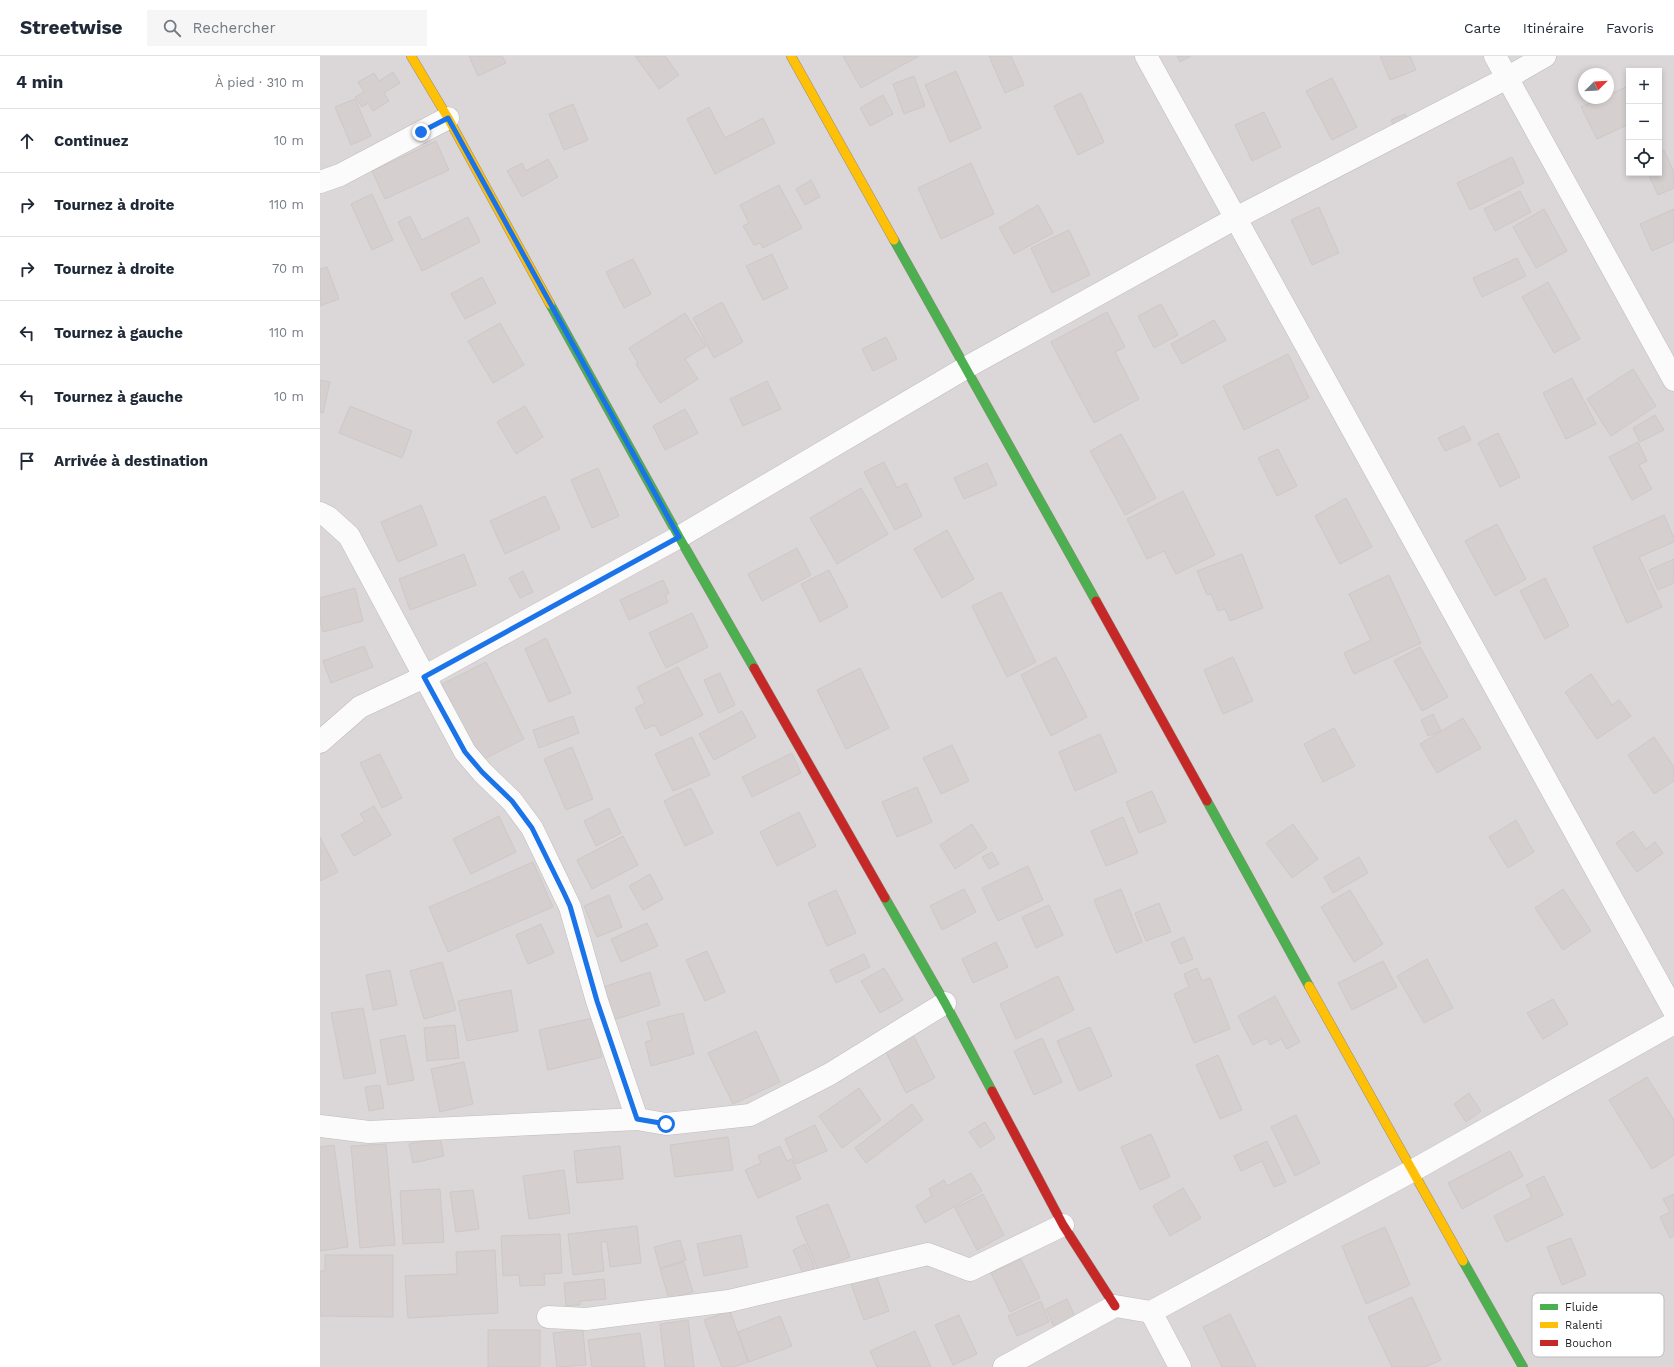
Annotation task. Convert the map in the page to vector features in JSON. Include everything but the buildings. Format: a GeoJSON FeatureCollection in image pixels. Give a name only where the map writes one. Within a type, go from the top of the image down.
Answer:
{"type":"FeatureCollection","features":[{"type":"Feature","properties":{"kind":"street"},"geometry":{"type":"LineString","coordinates":[[411,56],[448,118],[679,537],[945,1003],[1063,1225],[1115,1306]]}},
{"type":"Feature","properties":{"kind":"street"},"geometry":{"type":"LineString","coordinates":[[791,56],[966,367],[1412,1171],[1523,1367]]}},
{"type":"Feature","properties":{"kind":"street"},"geometry":{"type":"LineString","coordinates":[[1146,56],[1674,1011]]}},
{"type":"Feature","properties":{"kind":"street"},"geometry":{"type":"LineString","coordinates":[[1495,56],[1674,380]]}},
{"type":"Feature","properties":{"kind":"street"},"geometry":{"type":"LineString","coordinates":[[320,742],[360,707],[424,677],[679,537],[966,367],[1236,218],[1507,78],[1545,56]]}},
{"type":"Feature","properties":{"kind":"street"},"geometry":{"type":"LineString","coordinates":[[320,182],[340,175],[448,118]]}},
{"type":"Feature","properties":{"kind":"street"},"geometry":{"type":"LineString","coordinates":[[320,513],[328,517],[349,536],[465,752],[482,772],[512,801],[532,828],[570,906],[597,1001],[637,1119]]}},
{"type":"Feature","properties":{"kind":"street"},"geometry":{"type":"LineString","coordinates":[[320,1126],[369,1132],[637,1119],[666,1124],[750,1115],[830,1074],[945,1003]]}},
{"type":"Feature","properties":{"kind":"street"},"geometry":{"type":"LineString","coordinates":[[1004,1367],[1115,1306],[1151,1312],[1412,1171],[1674,1022]]}},
{"type":"Feature","properties":{"kind":"street"},"geometry":{"type":"LineString","coordinates":[[548,1317],[586,1319],[730,1301],[928,1254],[970,1270],[1063,1225]]}},
{"type":"Feature","properties":{"kind":"street"},"geometry":{"type":"LineString","coordinates":[[1151,1312],[1180,1367]]}},
{"type":"Feature","properties":{"kind":"shaded area"},"geometry":{"type":"Polygon","coordinates":[[[320,56],[1674,56],[1674,1367],[320,1367],[320,56]]]}},
{"type":"Feature","properties":{"kind":"traffic: fast"},"geometry":{"type":"LineString","coordinates":[[894,240],[1096,601]]}},
{"type":"Feature","properties":{"kind":"traffic: fast"},"geometry":{"type":"LineString","coordinates":[[550,304],[679,537],[754,668]]}},
{"type":"Feature","properties":{"kind":"traffic: fast"},"geometry":{"type":"LineString","coordinates":[[1207,801],[1309,986]]}},
{"type":"Feature","properties":{"kind":"traffic: fast"},"geometry":{"type":"LineString","coordinates":[[885,898],[945,1003],[992,1091]]}},
{"type":"Feature","properties":{"kind":"traffic: fast"},"geometry":{"type":"LineString","coordinates":[[1463,1261],[1523,1367]]}},
{"type":"Feature","properties":{"kind":"traffic: slow"},"geometry":{"type":"LineString","coordinates":[[411,56],[448,118],[550,304]]}},
{"type":"Feature","properties":{"kind":"traffic: slow"},"geometry":{"type":"LineString","coordinates":[[791,56],[894,240]]}},
{"type":"Feature","properties":{"kind":"traffic: slow"},"geometry":{"type":"LineString","coordinates":[[1309,986],[1463,1261]]}},
{"type":"Feature","properties":{"kind":"traffic: jam"},"geometry":{"type":"LineString","coordinates":[[1096,601],[1207,801]]}},
{"type":"Feature","properties":{"kind":"traffic: jam"},"geometry":{"type":"LineString","coordinates":[[754,668],[885,898]]}},
{"type":"Feature","properties":{"kind":"traffic: jam"},"geometry":{"type":"LineString","coordinates":[[992,1091],[1063,1225],[1115,1306]]}},
{"type":"Feature","properties":{"kind":"route"},"geometry":{"type":"LineString","coordinates":[[421,132],[448,118],[679,537],[424,677],[465,752],[482,772],[512,801],[532,828],[570,906],[597,1001],[637,1119],[666,1124]]}}]}
